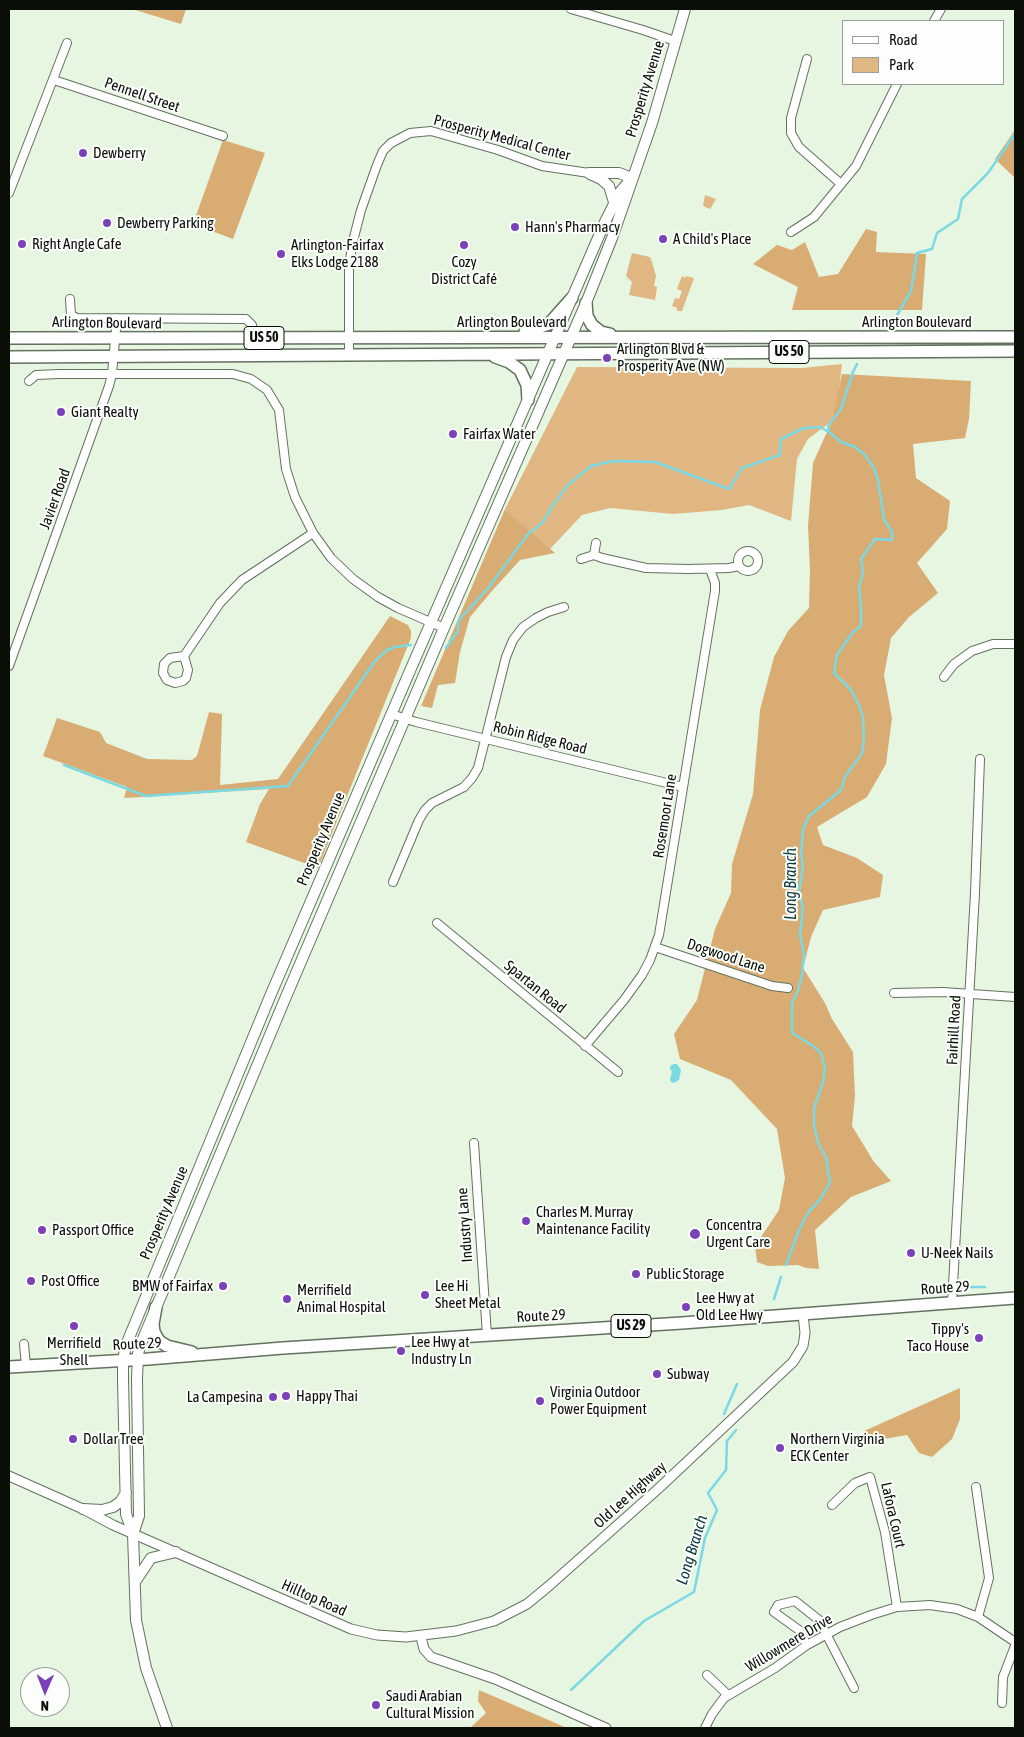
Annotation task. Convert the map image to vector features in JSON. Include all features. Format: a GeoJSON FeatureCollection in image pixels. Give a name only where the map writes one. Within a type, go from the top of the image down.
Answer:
{"type":"FeatureCollection","features":[{"type":"Feature","properties":{"kind":"main road","name":"Prosperity Avenue"},"geometry":{"type":"LineString","coordinates":[[133,1534],[139,1516],[137,1360],[140,1346],[285,999],[586,303],[612,238],[652,123],[685,9]]}},
{"type":"Feature","properties":{"kind":"main road"},"geometry":{"type":"LineString","coordinates":[[589,174],[615,172],[632,178]]}},
{"type":"Feature","properties":{"kind":"main road"},"geometry":{"type":"LineString","coordinates":[[589,174],[601,178],[607,184],[612,192],[614,202]]}},
{"type":"Feature","properties":{"kind":"main road","name":"Prosperity Avenue"},"geometry":{"type":"LineString","coordinates":[[167,1728],[151,1685],[140,1647],[134,1583],[133,1534],[126,1514],[123,1360],[130,1334],[271,994],[555,336],[614,202],[632,178]]}},
{"type":"Feature","properties":{"kind":"main road"},"geometry":{"type":"LineString","coordinates":[[506,336],[549,324],[572,298]]}},
{"type":"Feature","properties":{"kind":"main road"},"geometry":{"type":"LineString","coordinates":[[586,303],[587,316],[594,328],[624,337]]}},
{"type":"Feature","properties":{"kind":"main road","name":"Arlington Boulevard"},"geometry":{"type":"LineString","coordinates":[[9,338],[506,336],[1015,337]]}},
{"type":"Feature","properties":{"kind":"main road","name":"Arlington Boulevard"},"geometry":{"type":"LineString","coordinates":[[9,357],[1015,351]]}},
{"type":"Feature","properties":{"kind":"main road"},"geometry":{"type":"LineString","coordinates":[[466,353],[500,358],[514,364],[522,373],[526,382],[528,400]]}},
{"type":"Feature","properties":{"kind":"main road","name":"Route 29"},"geometry":{"type":"LineString","coordinates":[[9,1368],[1015,1298]]}},
{"type":"Feature","properties":{"kind":"main road"},"geometry":{"type":"LineString","coordinates":[[156,1307],[153,1328],[159,1341],[173,1348],[206,1354]]}},
{"type":"Feature","properties":{"kind":"main road"},"geometry":{"type":"LineString","coordinates":[[83,1509],[102,1510],[113,1507],[120,1502],[126,1493]]}},
{"type":"Feature","properties":{"kind":"main road"},"geometry":{"type":"LineString","coordinates":[[134,1583],[150,1558],[176,1552]]}},
{"type":"Feature","properties":{"kind":"street"},"geometry":{"type":"LineString","coordinates":[[571,9],[643,30],[675,42]]}},
{"type":"Feature","properties":{"kind":"street"},"geometry":{"type":"LineString","coordinates":[[935,20],[941,9]]}},
{"type":"Feature","properties":{"kind":"street"},"geometry":{"type":"LineString","coordinates":[[9,193],[67,43]]}},
{"type":"Feature","properties":{"kind":"street"},"geometry":{"type":"LineString","coordinates":[[807,59],[791,118],[791,133],[799,147],[842,184]]}},
{"type":"Feature","properties":{"kind":"street","name":"Pennell Street"},"geometry":{"type":"LineString","coordinates":[[54,80],[222,136]]}},
{"type":"Feature","properties":{"kind":"street"},"geometry":{"type":"LineString","coordinates":[[791,232],[814,217],[856,166],[897,85]]}},
{"type":"Feature","properties":{"kind":"street","name":"Prosperity Medical Center"},"geometry":{"type":"LineString","coordinates":[[349,354],[350,262],[354,235],[359,215],[379,160],[387,147],[397,139],[416,132],[431,131],[542,166],[589,174]]}},
{"type":"Feature","properties":{"kind":"street"},"geometry":{"type":"LineString","coordinates":[[70,300],[70,312],[73,317],[246,318],[252,325],[253,338]]}},
{"type":"Feature","properties":{"kind":"street","name":"Javier Road"},"geometry":{"type":"LineString","coordinates":[[9,666],[103,405],[112,374],[117,318]]}},
{"type":"Feature","properties":{"kind":"street"},"geometry":{"type":"LineString","coordinates":[[29,382],[36,375],[233,374],[251,379],[267,390],[278,410],[281,420],[284,455],[291,486],[313,533],[331,558],[360,585],[388,603],[444,628]]}},
{"type":"Feature","properties":{"kind":"street"},"geometry":{"type":"LineString","coordinates":[[184,656],[220,603],[236,585],[254,571],[313,533]]}},
{"type":"Feature","properties":{"kind":"street"},"geometry":{"type":"LineString","coordinates":[[594,555],[596,543]]}},
{"type":"Feature","properties":{"kind":"street"},"geometry":{"type":"LineString","coordinates":[[581,558],[594,555],[646,568],[710,569],[739,566]]}},
{"type":"Feature","properties":{"kind":"street","name":"Rosemoor Lane"},"geometry":{"type":"LineString","coordinates":[[586,1046],[630,992],[646,968],[655,947],[663,912],[715,591],[715,583],[710,569]]}},
{"type":"Feature","properties":{"kind":"street"},"geometry":{"type":"LineString","coordinates":[[393,882],[419,820],[432,803],[464,787],[478,768],[506,657],[513,640],[524,627],[536,618],[564,607]]}},
{"type":"Feature","properties":{"kind":"street"},"geometry":{"type":"LineString","coordinates":[[944,676],[954,664],[972,650],[993,644],[1015,644]]}},
{"type":"Feature","properties":{"kind":"street","name":"Robin Ridge Road"},"geometry":{"type":"LineString","coordinates":[[392,714],[405,719],[683,787]]}},
{"type":"Feature","properties":{"kind":"street","name":"Fairhill Road"},"geometry":{"type":"LineString","coordinates":[[952,1303],[980,759]]}},
{"type":"Feature","properties":{"kind":"street","name":"Spartan Road"},"geometry":{"type":"LineString","coordinates":[[437,923],[618,1072]]}},
{"type":"Feature","properties":{"kind":"street","name":"Dogwood Lane"},"geometry":{"type":"LineString","coordinates":[[655,947],[772,986],[788,988]]}},
{"type":"Feature","properties":{"kind":"street"},"geometry":{"type":"LineString","coordinates":[[894,993],[1015,997]]}},
{"type":"Feature","properties":{"kind":"street","name":"Industry Lane"},"geometry":{"type":"LineString","coordinates":[[474,1142],[487,1335]]}},
{"type":"Feature","properties":{"kind":"street","name":"Old Lee Highway"},"geometry":{"type":"LineString","coordinates":[[421,1637],[456,1632],[494,1621],[527,1604],[546,1590],[658,1489],[793,1362],[803,1346],[805,1333],[803,1314]]}},
{"type":"Feature","properties":{"kind":"street"},"geometry":{"type":"LineString","coordinates":[[24,1344],[26,1366]]}},
{"type":"Feature","properties":{"kind":"street","name":"Hilltop Road"},"geometry":{"type":"LineString","coordinates":[[9,1476],[133,1534],[351,1629],[386,1636],[421,1637]]}},
{"type":"Feature","properties":{"kind":"street","name":"Lafora Court"},"geometry":{"type":"LineString","coordinates":[[832,1504],[855,1483],[870,1477],[885,1532],[897,1607]]}},
{"type":"Feature","properties":{"kind":"street"},"geometry":{"type":"LineString","coordinates":[[976,1487],[989,1578],[978,1617]]}},
{"type":"Feature","properties":{"kind":"street"},"geometry":{"type":"LineString","coordinates":[[807,1645],[799,1630],[774,1612],[778,1605],[795,1601],[819,1620],[854,1688]]}},
{"type":"Feature","properties":{"kind":"street","name":"Willowmere Drive"},"geometry":{"type":"LineString","coordinates":[[705,1728],[718,1704],[728,1695],[775,1668],[807,1645],[826,1634],[871,1615],[897,1607],[930,1605],[957,1609],[978,1617],[1015,1644]]}},
{"type":"Feature","properties":{"kind":"street"},"geometry":{"type":"LineString","coordinates":[[421,1637],[424,1650],[431,1656],[495,1679],[606,1728]]}},
{"type":"Feature","properties":{"kind":"street"},"geometry":{"type":"LineString","coordinates":[[1002,1703],[1003,1677],[1015,1644]]}},
{"type":"Feature","properties":{"kind":"street"},"geometry":{"type":"LineString","coordinates":[[708,1675],[728,1695]]}},
{"type":"Feature","properties":{"kind":"green space"},"geometry":{"type":"Polygon","coordinates":[[[705,195],[716,199],[710,209],[703,206],[705,195]]]}},
{"type":"Feature","properties":{"kind":"green space"},"geometry":{"type":"Polygon","coordinates":[[[632,253],[650,257],[656,276],[654,286],[657,287],[655,300],[629,295],[632,282],[626,276],[632,253]]]}},
{"type":"Feature","properties":{"kind":"green space"},"geometry":{"type":"Polygon","coordinates":[[[682,276],[694,278],[682,311],[677,311],[677,308],[672,306],[675,298],[679,299],[682,291],[677,289],[682,276]]]}},
{"type":"Feature","properties":{"kind":"green space"},"geometry":{"type":"Polygon","coordinates":[[[842,364],[838,399],[832,421],[808,439],[797,459],[791,521],[749,505],[722,510],[673,514],[610,508],[582,515],[550,549],[505,509],[577,367],[802,368],[842,364]]]}},
{"type":"Feature","properties":{"kind":"shaded area"},"geometry":{"type":"Polygon","coordinates":[[[132,9],[186,9],[181,24],[132,9]]]}},
{"type":"Feature","properties":{"kind":"shaded area"},"geometry":{"type":"Polygon","coordinates":[[[1015,130],[1015,177],[1014,177],[995,159],[1015,130]]]}},
{"type":"Feature","properties":{"kind":"shaded area"},"geometry":{"type":"Polygon","coordinates":[[[223,140],[265,153],[233,239],[193,224],[223,140]]]}},
{"type":"Feature","properties":{"kind":"shaded area"},"geometry":{"type":"Polygon","coordinates":[[[866,229],[877,232],[876,252],[926,254],[922,310],[792,310],[798,287],[753,264],[777,245],[792,250],[805,242],[819,277],[838,274],[866,229]]]}},
{"type":"Feature","properties":{"kind":"shaded area"},"geometry":{"type":"Polygon","coordinates":[[[842,374],[971,381],[969,419],[965,438],[913,444],[916,478],[950,501],[947,529],[917,563],[938,593],[909,617],[891,638],[884,675],[892,718],[886,764],[867,797],[817,827],[823,845],[857,858],[883,875],[880,897],[823,910],[811,937],[803,968],[853,1052],[855,1096],[852,1126],[874,1162],[891,1181],[851,1197],[815,1230],[819,1269],[798,1265],[768,1266],[757,1262],[755,1246],[779,1210],[785,1178],[777,1129],[731,1080],[680,1059],[674,1034],[697,1000],[715,929],[731,893],[732,864],[753,794],[760,710],[774,657],[788,631],[809,608],[808,526],[813,463],[832,421],[842,374]]]}},
{"type":"Feature","properties":{"kind":"shaded area"},"geometry":{"type":"Polygon","coordinates":[[[505,509],[555,553],[520,560],[492,591],[470,617],[460,652],[455,683],[438,685],[432,708],[421,706],[505,509]]]}},
{"type":"Feature","properties":{"kind":"shaded area"},"geometry":{"type":"Polygon","coordinates":[[[390,616],[408,625],[411,631],[411,638],[318,868],[246,842],[260,804],[269,789],[124,798],[127,787],[43,756],[57,718],[100,732],[106,743],[147,759],[192,760],[197,756],[209,712],[222,714],[220,785],[278,779],[390,616]]]}},
{"type":"Feature","properties":{"kind":"shaded area"},"geometry":{"type":"Polygon","coordinates":[[[960,1388],[960,1419],[952,1439],[932,1457],[919,1453],[907,1435],[884,1439],[862,1432],[960,1388]]]}},
{"type":"Feature","properties":{"kind":"shaded area"},"geometry":{"type":"Polygon","coordinates":[[[479,1690],[567,1728],[470,1728],[486,1713],[478,1701],[479,1690]]]}},
{"type":"Feature","properties":{"kind":"water"},"geometry":{"type":"Polygon","coordinates":[[[677,1064],[681,1070],[679,1080],[674,1083],[670,1079],[672,1072],[670,1066],[677,1064]]]}},
{"type":"Feature","properties":{"kind":"waterway","name":"Long Branch"},"geometry":{"type":"LineString","coordinates":[[893,322],[911,291],[917,253],[932,249],[937,233],[958,219],[962,199],[988,173],[1015,134]]}},
{"type":"Feature","properties":{"kind":"waterway"},"geometry":{"type":"LineString","coordinates":[[829,432],[828,426],[841,409],[857,364]]}},
{"type":"Feature","properties":{"kind":"waterway","name":"Long Branch"},"geometry":{"type":"LineString","coordinates":[[446,648],[458,631],[459,620],[489,587],[528,534],[544,521],[568,485],[591,466],[613,461],[655,462],[729,489],[742,468],[780,455],[781,439],[804,428],[820,427],[841,442],[855,447],[865,455],[874,468],[878,480],[884,519],[892,532],[892,540],[875,539],[861,559],[863,572],[859,588],[861,626],[853,632],[837,655],[834,673],[851,690],[859,705],[863,718],[864,739],[862,753],[845,777],[841,790],[809,816],[803,829],[801,854],[803,865],[799,893],[803,909],[800,935],[804,954],[802,975],[798,991],[792,1003],[792,1033],[821,1053],[825,1068],[823,1082],[814,1108],[814,1124],[818,1143],[826,1157],[830,1183],[819,1201],[809,1211],[799,1230],[786,1265]]}},
{"type":"Feature","properties":{"kind":"waterway"},"geometry":{"type":"LineString","coordinates":[[64,765],[146,796],[288,786],[375,661],[387,650],[411,645]]}},
{"type":"Feature","properties":{"kind":"waterway","name":"Long Branch"},"geometry":{"type":"LineString","coordinates":[[774,1299],[781,1277]]}},
{"type":"Feature","properties":{"kind":"waterway"},"geometry":{"type":"LineString","coordinates":[[961,1287],[985,1287]]}},
{"type":"Feature","properties":{"kind":"waterway","name":"Long Branch"},"geometry":{"type":"LineString","coordinates":[[724,1414],[737,1384]]}},
{"type":"Feature","properties":{"kind":"waterway","name":"Long Branch"},"geometry":{"type":"LineString","coordinates":[[571,1690],[644,1621],[694,1592],[705,1538],[717,1510],[708,1493],[726,1470],[727,1441],[736,1430]]}},
{"type":"Feature","properties":{"kind":"place","name":"Dewberry"},"geometry":{"type":"Point","coordinates":[83,153]}},
{"type":"Feature","properties":{"kind":"place","name":"Dewberry Parking"},"geometry":{"type":"Point","coordinates":[107,223]}},
{"type":"Feature","properties":{"kind":"place","name":"Hann's Pharmacy"},"geometry":{"type":"Point","coordinates":[515,227]}},
{"type":"Feature","properties":{"kind":"place","name":"A Child's Place"},"geometry":{"type":"Point","coordinates":[663,239]}},
{"type":"Feature","properties":{"kind":"place","name":"Right Angle Cafe"},"geometry":{"type":"Point","coordinates":[22,244]}},
{"type":"Feature","properties":{"kind":"place","name":"Cozy District Café"},"geometry":{"type":"Point","coordinates":[464,245]}},
{"type":"Feature","properties":{"kind":"place","name":"Arlington-Fairfax Elks Lodge 2188"},"geometry":{"type":"Point","coordinates":[281,254]}},
{"type":"Feature","properties":{"kind":"place","name":"Arlington Blvd & Prosperity Ave (NW)"},"geometry":{"type":"Point","coordinates":[607,358]}},
{"type":"Feature","properties":{"kind":"place","name":"Giant Realty"},"geometry":{"type":"Point","coordinates":[61,412]}},
{"type":"Feature","properties":{"kind":"place","name":"Fairfax Water"},"geometry":{"type":"Point","coordinates":[453,434]}},
{"type":"Feature","properties":{"kind":"place","name":"Charles M. Murray Maintenance Facility"},"geometry":{"type":"Point","coordinates":[526,1221]}},
{"type":"Feature","properties":{"kind":"place","name":"Passport Office"},"geometry":{"type":"Point","coordinates":[42,1230]}},
{"type":"Feature","properties":{"kind":"place","name":"Concentra Urgent Care"},"geometry":{"type":"Point","coordinates":[695,1234]}},
{"type":"Feature","properties":{"kind":"place","name":"U-Neek Nails"},"geometry":{"type":"Point","coordinates":[911,1253]}},
{"type":"Feature","properties":{"kind":"place","name":"Public Storage"},"geometry":{"type":"Point","coordinates":[636,1274]}},
{"type":"Feature","properties":{"kind":"place","name":"Post Office"},"geometry":{"type":"Point","coordinates":[31,1281]}},
{"type":"Feature","properties":{"kind":"place","name":"BMW of Fairfax"},"geometry":{"type":"Point","coordinates":[223,1286]}},
{"type":"Feature","properties":{"kind":"place","name":"Lee Hi Sheet Metal"},"geometry":{"type":"Point","coordinates":[425,1295]}},
{"type":"Feature","properties":{"kind":"place","name":"Merrifield Animal Hospital"},"geometry":{"type":"Point","coordinates":[287,1299]}},
{"type":"Feature","properties":{"kind":"place","name":"Lee Hwy at Old Lee Hwy"},"geometry":{"type":"Point","coordinates":[686,1307]}},
{"type":"Feature","properties":{"kind":"place","name":"Merrifield Shell"},"geometry":{"type":"Point","coordinates":[74,1326]}},
{"type":"Feature","properties":{"kind":"place","name":"Tippy's Taco House"},"geometry":{"type":"Point","coordinates":[979,1338]}},
{"type":"Feature","properties":{"kind":"place","name":"Lee Hwy at Industry Ln"},"geometry":{"type":"Point","coordinates":[401,1351]}},
{"type":"Feature","properties":{"kind":"place","name":"Subway"},"geometry":{"type":"Point","coordinates":[657,1374]}},
{"type":"Feature","properties":{"kind":"place","name":"Happy Thai"},"geometry":{"type":"Point","coordinates":[286,1396]}},
{"type":"Feature","properties":{"kind":"place","name":"La Campesina"},"geometry":{"type":"Point","coordinates":[273,1397]}},
{"type":"Feature","properties":{"kind":"place","name":"Virginia Outdoor Power Equipment"},"geometry":{"type":"Point","coordinates":[540,1401]}},
{"type":"Feature","properties":{"kind":"place","name":"Dollar Tree"},"geometry":{"type":"Point","coordinates":[73,1439]}},
{"type":"Feature","properties":{"kind":"place","name":"Northern Virginia ECK Center"},"geometry":{"type":"Point","coordinates":[780,1448]}},
{"type":"Feature","properties":{"kind":"place","name":"Saudi Arabian Cultural Mission"},"geometry":{"type":"Point","coordinates":[376,1705]}}]}
